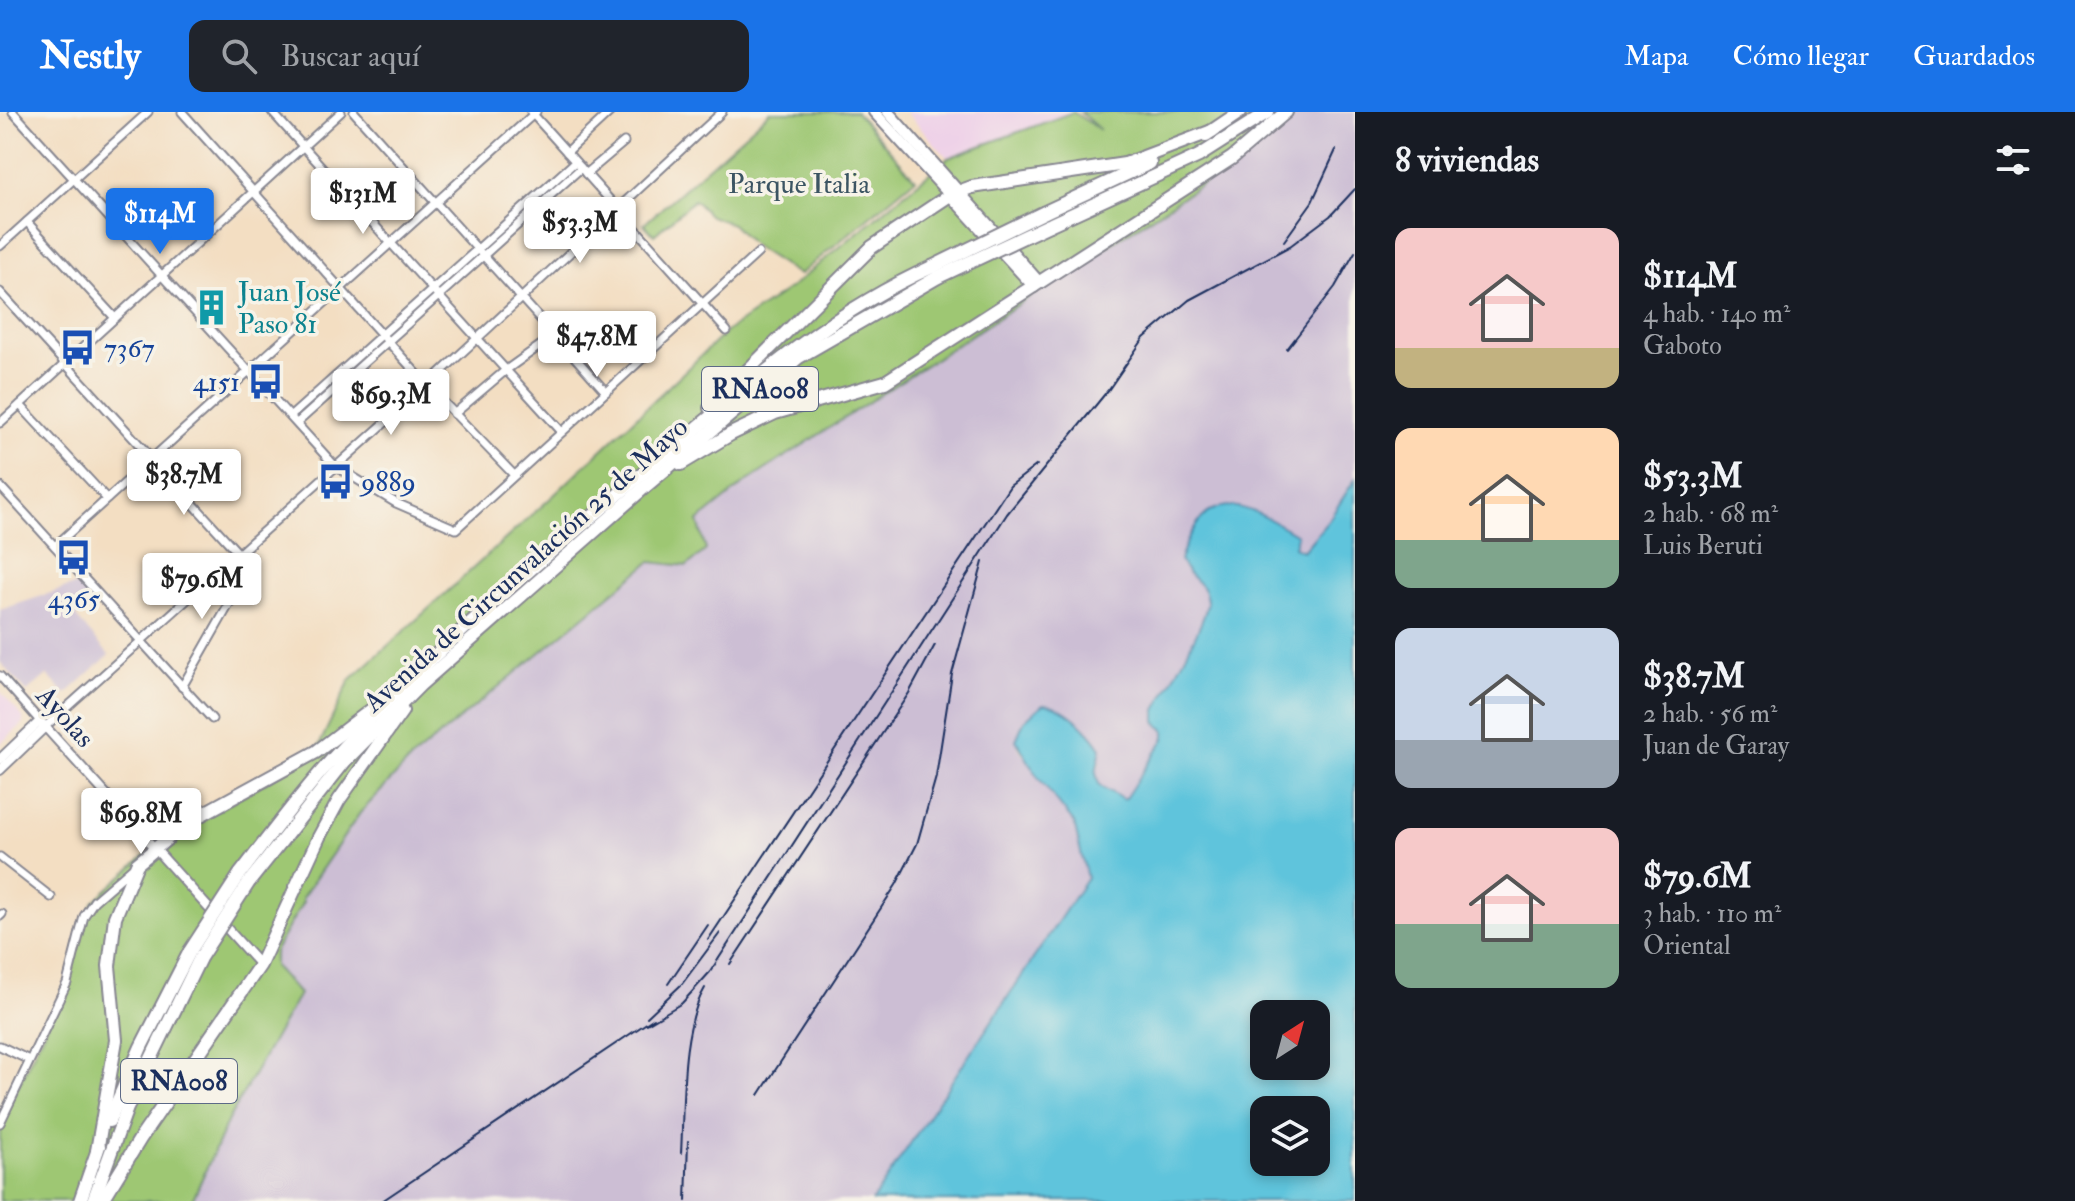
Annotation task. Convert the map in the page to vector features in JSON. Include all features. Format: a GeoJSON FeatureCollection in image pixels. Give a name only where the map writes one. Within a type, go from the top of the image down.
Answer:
{"type":"FeatureCollection","features":[{"type":"Feature","properties":{"kind":"highway","name":"Avenida de Circunvalación 25 de Mayo"},"geometry":{"type":"LineString","coordinates":[[80,1201],[97,1151],[141,1047],[195,954],[245,878],[415,682],[655,463],[786,352],[839,315],[881,299],[1047,219],[1183,149],[1240,112]]}},
{"type":"Feature","properties":{"kind":"highway","name":"Avenida de Circunvalación 25 de Mayo"},"geometry":{"type":"LineString","coordinates":[[1047,219],[1199,156],[1268,112]]}},
{"type":"Feature","properties":{"kind":"highway"},"geometry":{"type":"LineString","coordinates":[[1037,285],[1232,158],[1286,112]]}},
{"type":"Feature","properties":{"kind":"highway","name":"RNA008"},"geometry":{"type":"LineString","coordinates":[[954,194],[1125,164],[1212,131]]}},
{"type":"Feature","properties":{"kind":"highway"},"geometry":{"type":"LineString","coordinates":[[655,463],[872,247],[954,194]]}},
{"type":"Feature","properties":{"kind":"highway","name":"RNA008"},"geometry":{"type":"LineString","coordinates":[[646,486],[731,434],[775,413],[885,382],[1037,285]]}},
{"type":"Feature","properties":{"kind":"highway","name":"Avenida de Circunvalación 25 de Mayo"},"geometry":{"type":"LineString","coordinates":[[415,682],[799,357],[881,299]]}},
{"type":"Feature","properties":{"kind":"highway","name":"RNA008"},"geometry":{"type":"LineString","coordinates":[[155,847],[186,823],[316,752],[415,682]]}},
{"type":"Feature","properties":{"kind":"highway"},"geometry":{"type":"LineString","coordinates":[[260,965],[298,877],[339,800],[415,682]]}},
{"type":"Feature","properties":{"kind":"highway"},"geometry":{"type":"LineString","coordinates":[[97,1151],[116,1040],[109,966],[115,917],[137,864],[155,847]]}},
{"type":"Feature","properties":{"kind":"highway","name":"Avenida de Circunvalación 25 de Mayo"},"geometry":{"type":"LineString","coordinates":[[93,1201],[127,1108],[195,954]]}},
{"type":"Feature","properties":{"kind":"highway","name":"RNA008"},"geometry":{"type":"LineString","coordinates":[[102,1201],[140,1139],[260,965]]}},
{"type":"Feature","properties":{"kind":"main road"},"geometry":{"type":"LineString","coordinates":[[874,112],[1037,285]]}},
{"type":"Feature","properties":{"kind":"main road"},"geometry":{"type":"LineString","coordinates":[[888,112],[954,194]]}},
{"type":"Feature","properties":{"kind":"street"},"geometry":{"type":"LineString","coordinates":[[13,112],[335,466],[396,503],[456,529],[758,253]]}},
{"type":"Feature","properties":{"kind":"street"},"geometry":{"type":"LineString","coordinates":[[0,246],[148,112]]}},
{"type":"Feature","properties":{"kind":"street"},"geometry":{"type":"LineString","coordinates":[[182,112],[427,385],[514,475]]}},
{"type":"Feature","properties":{"kind":"street"},"geometry":{"type":"LineString","coordinates":[[272,112],[562,432]]}},
{"type":"Feature","properties":{"kind":"street"},"geometry":{"type":"LineString","coordinates":[[0,423],[341,112]]}},
{"type":"Feature","properties":{"kind":"street"},"geometry":{"type":"LineString","coordinates":[[354,112],[606,392]]}},
{"type":"Feature","properties":{"kind":"street"},"geometry":{"type":"LineString","coordinates":[[567,152],[610,112]]}},
{"type":"Feature","properties":{"kind":"street"},"geometry":{"type":"LineString","coordinates":[[706,112],[713,120]]}},
{"type":"Feature","properties":{"kind":"street"},"geometry":{"type":"LineString","coordinates":[[0,759],[239,554],[722,112]]}},
{"type":"Feature","properties":{"kind":"street"},"geometry":{"type":"LineString","coordinates":[[55,546],[534,113],[727,331]]}},
{"type":"Feature","properties":{"kind":"street"},"geometry":{"type":"LineString","coordinates":[[294,420],[480,253],[581,168],[624,142]]}},
{"type":"Feature","properties":{"kind":"street"},"geometry":{"type":"LineString","coordinates":[[27,222],[115,318]]}},
{"type":"Feature","properties":{"kind":"street"},"geometry":{"type":"LineString","coordinates":[[0,292],[239,554],[248,571],[182,687]]}},
{"type":"Feature","properties":{"kind":"street"},"geometry":{"type":"LineString","coordinates":[[454,414],[506,370],[555,335]]}},
{"type":"Feature","properties":{"kind":"street"},"geometry":{"type":"LineString","coordinates":[[20,405],[107,499]]}},
{"type":"Feature","properties":{"kind":"street"},"geometry":{"type":"LineString","coordinates":[[0,486],[212,719]]}},
{"type":"Feature","properties":{"kind":"street","name":"Ayolas"},"geometry":{"type":"LineString","coordinates":[[0,676],[260,965]]}},
{"type":"Feature","properties":{"kind":"street"},"geometry":{"type":"LineString","coordinates":[[0,770],[43,724]]}},
{"type":"Feature","properties":{"kind":"street"},"geometry":{"type":"LineString","coordinates":[[0,857],[51,897]]}},
{"type":"Feature","properties":{"kind":"street"},"geometry":{"type":"LineString","coordinates":[[0,1123],[67,983],[84,916],[94,901],[137,864]]}},
{"type":"Feature","properties":{"kind":"street"},"geometry":{"type":"LineString","coordinates":[[0,1046],[29,1060]]}},
{"type":"Feature","properties":{"kind":"shaded area"},"geometry":{"type":"Polygon","coordinates":[[[906,112],[1073,112],[948,158],[906,112]]]}},
{"type":"Feature","properties":{"kind":"shaded area"},"geometry":{"type":"Polygon","coordinates":[[[1298,112],[1355,112],[1355,479],[1305,550],[1294,547],[1297,535],[1183,568],[1203,585],[1208,603],[1201,625],[1156,710],[1156,722],[1165,731],[1165,738],[1124,800],[1099,785],[1096,773],[1100,763],[1096,739],[1070,716],[1057,707],[1043,704],[1023,721],[1016,740],[1019,749],[1074,823],[1087,878],[872,1201],[192,1201],[228,1120],[274,965],[274,952],[303,902],[302,898],[360,812],[412,758],[745,483],[1225,169],[1279,131],[1298,112]]]}},
{"type":"Feature","properties":{"kind":"shaded area"},"geometry":{"type":"Polygon","coordinates":[[[78,584],[92,599],[76,617],[109,655],[66,694],[47,675],[27,692],[0,662],[0,610],[78,584]]]}},
{"type":"Feature","properties":{"kind":"shaded area"},"geometry":{"type":"Polygon","coordinates":[[[0,691],[23,717],[23,724],[0,744],[0,691]]]}},
{"type":"Feature","properties":{"kind":"green space","name":"Parque Italia"},"geometry":{"type":"Polygon","coordinates":[[[770,112],[856,112],[915,179],[799,275],[754,246],[732,224],[710,216],[694,200],[654,235],[644,224],[770,112]]]}},
{"type":"Feature","properties":{"kind":"green space"},"geometry":{"type":"Polygon","coordinates":[[[1073,112],[1100,130],[1080,112],[1298,112],[1279,131],[1225,169],[745,483],[698,521],[706,550],[687,566],[650,562],[412,758],[360,813],[302,898],[303,902],[274,952],[274,966],[299,994],[228,1120],[192,1201],[0,1201],[0,1123],[67,983],[80,930],[94,901],[155,847],[316,752],[350,680],[554,495],[727,331],[790,288],[948,158],[1073,112]]]}},
{"type":"Feature","properties":{"kind":"water"},"geometry":{"type":"Polygon","coordinates":[[[1355,479],[1355,1201],[872,1201],[1087,878],[1074,823],[1038,777],[1016,740],[1024,721],[1043,704],[1059,708],[1076,720],[1101,748],[1096,773],[1099,785],[1124,800],[1165,738],[1165,731],[1156,722],[1156,710],[1206,610],[1203,588],[1180,560],[1201,519],[1213,510],[1227,506],[1242,508],[1297,535],[1294,547],[1303,551],[1329,520],[1355,479]]]}},
{"type":"Feature","properties":{"kind":"railway"},"geometry":{"type":"LineString","coordinates":[[1284,241],[1312,202],[1336,150]]}},
{"type":"Feature","properties":{"kind":"railway"},"geometry":{"type":"LineString","coordinates":[[647,1024],[682,1003],[710,972],[1007,514],[1109,389],[1144,338],[1189,300],[1290,246],[1330,216],[1355,189]]}},
{"type":"Feature","properties":{"kind":"railway"},"geometry":{"type":"LineString","coordinates":[[1287,349],[1335,287],[1355,252]]}},
{"type":"Feature","properties":{"kind":"railway"},"geometry":{"type":"LineString","coordinates":[[708,940],[1010,486],[1037,465]]}},
{"type":"Feature","properties":{"kind":"railway"},"geometry":{"type":"LineString","coordinates":[[759,1095],[896,885],[917,844],[936,777],[952,674],[983,562]]}},
{"type":"Feature","properties":{"kind":"railway"},"geometry":{"type":"LineString","coordinates":[[730,964],[909,693],[935,645]]}},
{"type":"Feature","properties":{"kind":"railway"},"geometry":{"type":"LineString","coordinates":[[668,984],[708,925]]}},
{"type":"Feature","properties":{"kind":"railway"},"geometry":{"type":"LineString","coordinates":[[647,1017],[682,984],[720,933]]}},
{"type":"Feature","properties":{"kind":"railway"},"geometry":{"type":"LineString","coordinates":[[681,1153],[687,1046],[697,1005],[705,988]]}},
{"type":"Feature","properties":{"kind":"railway"},"geometry":{"type":"LineString","coordinates":[[382,1201],[654,1018]]}},
{"type":"Feature","properties":{"kind":"railway"},"geometry":{"type":"LineString","coordinates":[[686,1201],[688,1141]]}},
{"type":"Feature","properties":{"kind":"place","name":"Juan José Paso 81"},"geometry":{"type":"Point","coordinates":[212,307]}},
{"type":"Feature","properties":{"kind":"place","name":"7367"},"geometry":{"type":"Point","coordinates":[78,347]}},
{"type":"Feature","properties":{"kind":"place","name":"4151"},"geometry":{"type":"Point","coordinates":[266,381]}},
{"type":"Feature","properties":{"kind":"place","name":"9889"},"geometry":{"type":"Point","coordinates":[335,481]}},
{"type":"Feature","properties":{"kind":"place","name":"4365"},"geometry":{"type":"Point","coordinates":[74,558]}}]}
